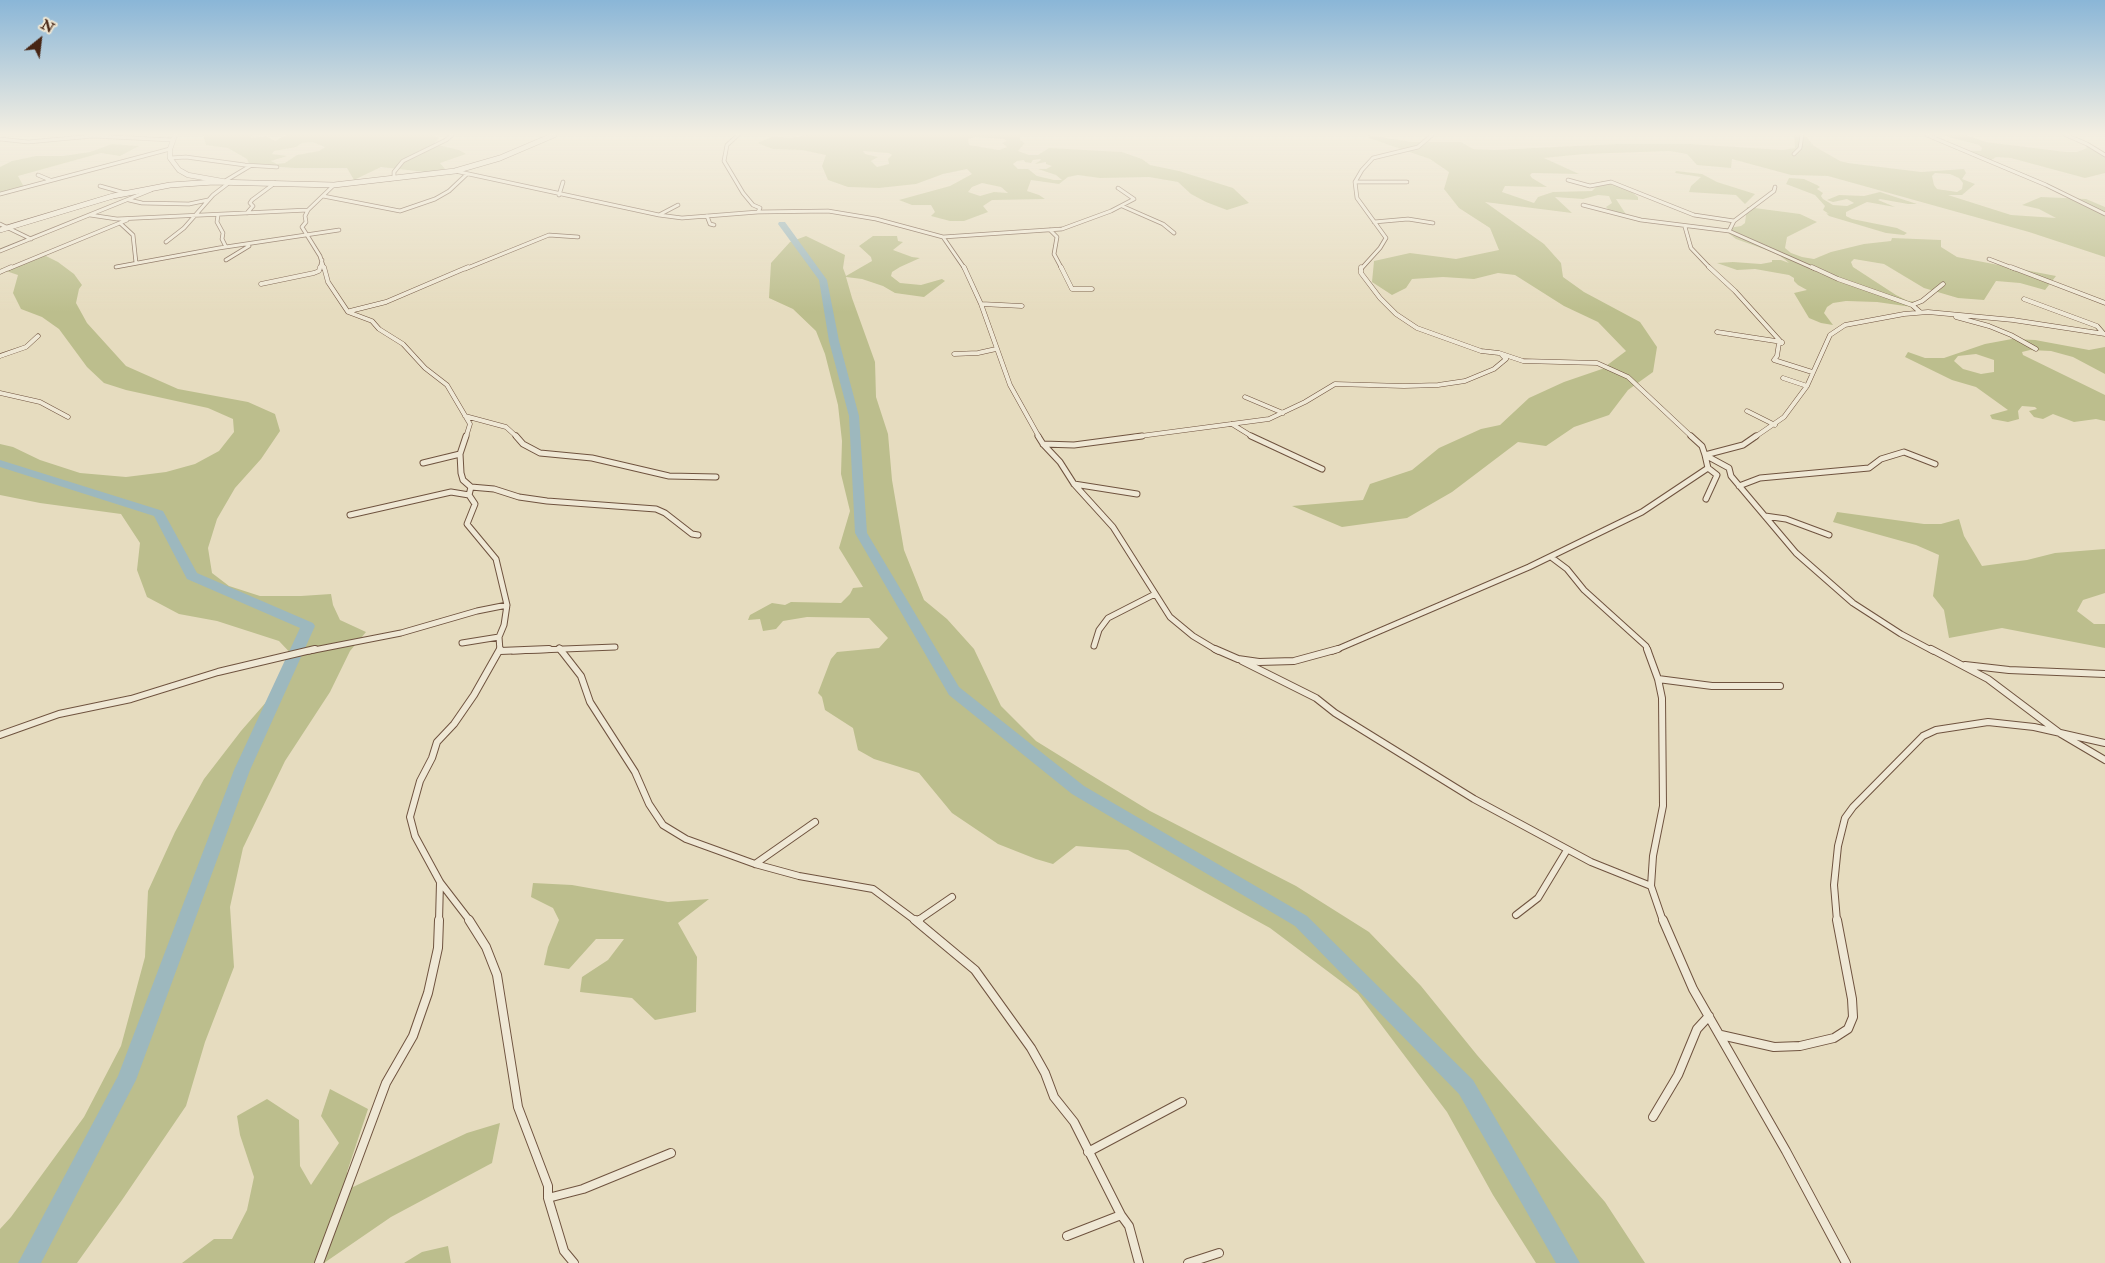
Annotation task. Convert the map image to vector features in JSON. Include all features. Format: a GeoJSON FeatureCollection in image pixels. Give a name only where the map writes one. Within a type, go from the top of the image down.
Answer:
{"type":"FeatureCollection","features":[{"type":"Feature","properties":{"kind":"main road"},"geometry":{"type":"LineString","coordinates":[[0,230],[122,194]]}},
{"type":"Feature","properties":{"kind":"street"},"geometry":{"type":"LineString","coordinates":[[0,251],[142,194]]}},
{"type":"Feature","properties":{"kind":"street"},"geometry":{"type":"LineString","coordinates":[[166,242],[184,228],[214,194]]}},
{"type":"Feature","properties":{"kind":"street"},"geometry":{"type":"LineString","coordinates":[[247,214],[252,206],[250,203],[260,194]]}},
{"type":"Feature","properties":{"kind":"street"},"geometry":{"type":"LineString","coordinates":[[444,194],[418,206],[396,211],[323,196],[308,210],[305,216],[306,222],[302,229],[308,234],[322,260],[328,282],[348,312],[372,321],[379,329],[408,348],[426,368],[446,385],[470,424],[460,454],[463,480],[471,487],[494,489],[519,497],[656,509],[666,513],[692,534],[698,535]]}},
{"type":"Feature","properties":{"kind":"street"},"geometry":{"type":"LineString","coordinates":[[554,194],[682,218],[758,212],[839,212],[876,219],[943,237],[1050,230],[1072,226],[1122,206],[1135,198],[1128,194]]}},
{"type":"Feature","properties":{"kind":"street"},"geometry":{"type":"LineString","coordinates":[[744,194],[753,204],[760,208],[758,212]]}},
{"type":"Feature","properties":{"kind":"street"},"geometry":{"type":"LineString","coordinates":[[1356,194],[1357,198],[1384,235],[1385,240],[1380,248],[1363,264],[1361,273],[1380,298],[1401,318],[1417,328],[1481,351],[1499,353],[1523,362],[1597,363],[1628,377],[1702,446],[1708,468],[1717,475],[1706,499]]}},
{"type":"Feature","properties":{"kind":"street"},"geometry":{"type":"LineString","coordinates":[[1641,194],[1694,215],[1734,220]]}},
{"type":"Feature","properties":{"kind":"street"},"geometry":{"type":"LineString","coordinates":[[1729,231],[1734,220],[1771,194]]}},
{"type":"Feature","properties":{"kind":"street"},"geometry":{"type":"LineString","coordinates":[[2064,194],[2105,214]]}},
{"type":"Feature","properties":{"kind":"street"},"geometry":{"type":"LineString","coordinates":[[128,200],[142,203],[189,204],[208,200]]}},
{"type":"Feature","properties":{"kind":"street"},"geometry":{"type":"LineString","coordinates":[[658,215],[678,205]]}},
{"type":"Feature","properties":{"kind":"street"},"geometry":{"type":"LineString","coordinates":[[1583,205],[1641,220],[1729,231],[1838,279],[1912,305],[1920,312]]}},
{"type":"Feature","properties":{"kind":"street"},"geometry":{"type":"LineString","coordinates":[[1122,206],[1163,224],[1174,233]]}},
{"type":"Feature","properties":{"kind":"street"},"geometry":{"type":"LineString","coordinates":[[90,215],[131,218],[218,216],[308,210]]}},
{"type":"Feature","properties":{"kind":"street"},"geometry":{"type":"LineString","coordinates":[[218,216],[217,222],[223,233],[222,239],[226,247]]}},
{"type":"Feature","properties":{"kind":"street"},"geometry":{"type":"LineString","coordinates":[[707,216],[710,224],[714,225]]}},
{"type":"Feature","properties":{"kind":"street"},"geometry":{"type":"LineString","coordinates":[[0,272],[131,218]]}},
{"type":"Feature","properties":{"kind":"street"},"geometry":{"type":"LineString","coordinates":[[1374,222],[1408,218],[1433,223]]}},
{"type":"Feature","properties":{"kind":"street"},"geometry":{"type":"LineString","coordinates":[[120,222],[134,235],[136,263]]}},
{"type":"Feature","properties":{"kind":"street"},"geometry":{"type":"LineString","coordinates":[[0,224],[31,239]]}},
{"type":"Feature","properties":{"kind":"street"},"geometry":{"type":"LineString","coordinates":[[1685,227],[1691,248],[1697,256],[1735,291],[1782,342]]}},
{"type":"Feature","properties":{"kind":"street"},"geometry":{"type":"LineString","coordinates":[[116,267],[226,247],[339,230]]}},
{"type":"Feature","properties":{"kind":"street"},"geometry":{"type":"LineString","coordinates":[[1050,230],[1057,237],[1054,254],[1072,289],[1092,289]]}},
{"type":"Feature","properties":{"kind":"street"},"geometry":{"type":"LineString","coordinates":[[348,312],[386,302],[549,235],[578,236]]}},
{"type":"Feature","properties":{"kind":"street"},"geometry":{"type":"LineString","coordinates":[[943,237],[962,262],[981,304],[996,349],[1018,401],[1042,439],[1043,444],[1060,462],[1074,484],[1113,527],[1170,617],[1193,636],[1214,649],[1316,698],[1335,714],[1474,799],[1591,862],[1651,886]]}},
{"type":"Feature","properties":{"kind":"street"},"geometry":{"type":"LineString","coordinates":[[226,260],[253,244]]}},
{"type":"Feature","properties":{"kind":"street"},"geometry":{"type":"LineString","coordinates":[[1989,259],[2105,303]]}},
{"type":"Feature","properties":{"kind":"street"},"geometry":{"type":"LineString","coordinates":[[262,284],[314,273],[318,271],[322,260]]}},
{"type":"Feature","properties":{"kind":"street"},"geometry":{"type":"LineString","coordinates":[[1912,305],[1922,301],[1943,284]]}},
{"type":"Feature","properties":{"kind":"street"},"geometry":{"type":"LineString","coordinates":[[2024,299],[2097,326],[2104,334]]}},
{"type":"Feature","properties":{"kind":"street"},"geometry":{"type":"LineString","coordinates":[[981,304],[1022,306]]}},
{"type":"Feature","properties":{"kind":"street"},"geometry":{"type":"LineString","coordinates":[[1706,455],[1743,445],[1775,425],[1795,404],[1807,386],[1830,335],[1838,328],[1872,319],[1920,312],[1937,312],[2013,320],[2104,334]]}},
{"type":"Feature","properties":{"kind":"street"},"geometry":{"type":"LineString","coordinates":[[1937,312],[1989,326],[2011,335],[2036,349]]}},
{"type":"Feature","properties":{"kind":"street"},"geometry":{"type":"LineString","coordinates":[[1717,332],[1782,342]]}},
{"type":"Feature","properties":{"kind":"street"},"geometry":{"type":"LineString","coordinates":[[0,356],[26,346],[38,336]]}},
{"type":"Feature","properties":{"kind":"street"},"geometry":{"type":"LineString","coordinates":[[1772,367],[1777,356],[1779,344],[1782,342]]}},
{"type":"Feature","properties":{"kind":"street"},"geometry":{"type":"LineString","coordinates":[[954,354],[978,353],[996,349]]}},
{"type":"Feature","properties":{"kind":"street"},"geometry":{"type":"LineString","coordinates":[[1043,444],[1074,445],[1269,419],[1305,402],[1332,385],[1438,385],[1473,379],[1490,372],[1506,359],[1499,353]]}},
{"type":"Feature","properties":{"kind":"street"},"geometry":{"type":"LineString","coordinates":[[1774,360],[1812,372]]}},
{"type":"Feature","properties":{"kind":"street"},"geometry":{"type":"LineString","coordinates":[[1783,378],[1807,386]]}},
{"type":"Feature","properties":{"kind":"street"},"geometry":{"type":"LineString","coordinates":[[0,393],[40,402],[68,417]]}},
{"type":"Feature","properties":{"kind":"street"},"geometry":{"type":"LineString","coordinates":[[1245,397],[1283,413]]}},
{"type":"Feature","properties":{"kind":"street"},"geometry":{"type":"LineString","coordinates":[[1747,411],[1775,425]]}},
{"type":"Feature","properties":{"kind":"street"},"geometry":{"type":"LineString","coordinates":[[465,416],[506,427],[512,430],[523,444],[540,453],[592,458],[670,476],[716,477]]}},
{"type":"Feature","properties":{"kind":"street"},"geometry":{"type":"LineString","coordinates":[[1232,424],[1251,436],[1322,470]]}},
{"type":"Feature","properties":{"kind":"street"},"geometry":{"type":"LineString","coordinates":[[1739,486],[1760,478],[1869,468],[1881,459],[1904,452],[1935,464]]}},
{"type":"Feature","properties":{"kind":"street"},"geometry":{"type":"LineString","coordinates":[[423,463],[460,454]]}},
{"type":"Feature","properties":{"kind":"street"},"geometry":{"type":"LineString","coordinates":[[1706,455],[1729,468],[1731,476],[1800,557],[1853,603],[1901,634],[1961,664],[2005,691],[2060,734],[2105,760]]}},
{"type":"Feature","properties":{"kind":"street"},"geometry":{"type":"LineString","coordinates":[[1238,659],[1280,662],[1326,654],[1551,557],[1633,517],[1708,468]]}},
{"type":"Feature","properties":{"kind":"street"},"geometry":{"type":"LineString","coordinates":[[1074,484],[1137,494]]}},
{"type":"Feature","properties":{"kind":"street"},"geometry":{"type":"LineString","coordinates":[[471,487],[469,494],[475,504],[475,508],[468,524],[498,563],[507,605],[504,625],[499,637],[500,651],[474,695],[454,724],[438,742],[420,781],[410,817],[415,836],[440,882],[471,922],[486,947],[497,975],[518,1107],[548,1186],[548,1198],[564,1251],[574,1263]]}},
{"type":"Feature","properties":{"kind":"street"},"geometry":{"type":"LineString","coordinates":[[350,515],[451,492],[469,494]]}},
{"type":"Feature","properties":{"kind":"street"},"geometry":{"type":"LineString","coordinates":[[1765,516],[1786,519],[1829,535]]}},
{"type":"Feature","properties":{"kind":"street"},"geometry":{"type":"LineString","coordinates":[[1551,557],[1567,568],[1584,590],[1646,646],[1658,679],[1662,698],[1663,806],[1653,856],[1651,886],[1693,989],[1786,1151],[1846,1263]]}},
{"type":"Feature","properties":{"kind":"street"},"geometry":{"type":"LineString","coordinates":[[1094,646],[1099,630],[1108,618],[1155,594]]}},
{"type":"Feature","properties":{"kind":"street"},"geometry":{"type":"LineString","coordinates":[[0,735],[59,714],[131,699],[218,672],[320,648],[401,632],[477,611],[507,605]]}},
{"type":"Feature","properties":{"kind":"street"},"geometry":{"type":"LineString","coordinates":[[462,643],[499,637]]}},
{"type":"Feature","properties":{"kind":"street"},"geometry":{"type":"LineString","coordinates":[[500,651],[615,647]]}},
{"type":"Feature","properties":{"kind":"street"},"geometry":{"type":"LineString","coordinates":[[559,648],[581,676],[590,702],[635,772],[649,804],[663,825],[686,839],[755,864],[799,876],[873,889],[897,905],[975,970],[1031,1048],[1045,1073],[1054,1097],[1074,1122],[1121,1216],[1129,1226],[1139,1263]]}},
{"type":"Feature","properties":{"kind":"street"},"geometry":{"type":"LineString","coordinates":[[1961,664],[2009,670],[2105,674]]}},
{"type":"Feature","properties":{"kind":"street"},"geometry":{"type":"LineString","coordinates":[[1658,679],[1712,686],[1780,686]]}},
{"type":"Feature","properties":{"kind":"street"},"geometry":{"type":"LineString","coordinates":[[1721,1035],[1774,1047],[1800,1046],[1834,1038],[1848,1028],[1853,1017],[1852,999],[1838,927],[1834,885],[1838,846],[1845,818],[1853,807],[1923,736],[1936,730],[1988,722],[2034,727],[2105,743]]}},
{"type":"Feature","properties":{"kind":"street"},"geometry":{"type":"LineString","coordinates":[[755,864],[815,822]]}},
{"type":"Feature","properties":{"kind":"street"},"geometry":{"type":"LineString","coordinates":[[1516,915],[1538,898],[1567,850]]}},
{"type":"Feature","properties":{"kind":"street"},"geometry":{"type":"LineString","coordinates":[[319,1263],[386,1083],[413,1036],[428,993],[438,948],[440,882]]}},
{"type":"Feature","properties":{"kind":"street"},"geometry":{"type":"LineString","coordinates":[[917,921],[952,897]]}},
{"type":"Feature","properties":{"kind":"street"},"geometry":{"type":"LineString","coordinates":[[1653,1118],[1678,1075],[1697,1029],[1709,1016]]}},
{"type":"Feature","properties":{"kind":"street"},"geometry":{"type":"LineString","coordinates":[[1088,1152],[1182,1102]]}},
{"type":"Feature","properties":{"kind":"street"},"geometry":{"type":"LineString","coordinates":[[548,1198],[583,1189],[671,1154]]}},
{"type":"Feature","properties":{"kind":"street"},"geometry":{"type":"LineString","coordinates":[[1067,1236],[1121,1216]]}},
{"type":"Feature","properties":{"kind":"street"},"geometry":{"type":"LineString","coordinates":[[1188,1263],[1219,1254]]}},
{"type":"Feature","properties":{"kind":"green space"},"geometry":{"type":"Polygon","coordinates":[[[921,194],[974,194],[980,196],[987,194],[1036,194],[1045,199],[992,200],[983,206],[988,212],[964,221],[950,221],[931,216],[935,212],[931,205],[912,205],[899,200],[921,194]]]}},
{"type":"Feature","properties":{"kind":"green space"},"geometry":{"type":"Polygon","coordinates":[[[1191,194],[1239,194],[1249,203],[1227,210],[1191,194]]]}},
{"type":"Feature","properties":{"kind":"green space"},"geometry":{"type":"Polygon","coordinates":[[[1448,194],[1508,194],[1534,203],[1538,197],[1547,194],[1634,194],[1638,197],[1638,200],[1616,199],[1627,216],[1613,215],[1606,207],[1612,203],[1609,196],[1598,195],[1583,199],[1555,197],[1572,213],[1485,202],[1544,244],[1561,263],[1563,277],[1584,292],[1640,322],[1657,347],[1653,372],[1628,390],[1609,415],[1574,427],[1546,446],[1518,442],[1452,492],[1407,518],[1342,527],[1292,506],[1363,500],[1370,484],[1412,470],[1439,448],[1481,429],[1500,425],[1529,398],[1564,382],[1602,369],[1626,351],[1598,322],[1564,306],[1515,275],[1498,273],[1474,279],[1443,277],[1412,279],[1406,288],[1392,295],[1372,282],[1374,261],[1410,253],[1456,259],[1499,250],[1490,228],[1459,208],[1448,194]]]}},
{"type":"Feature","properties":{"kind":"green space"},"geometry":{"type":"Polygon","coordinates":[[[1719,194],[1755,194],[1745,204],[1736,195],[1719,194]]]}},
{"type":"Feature","properties":{"kind":"green space"},"geometry":{"type":"Polygon","coordinates":[[[1812,194],[1822,194],[1821,196],[1823,199],[1833,205],[1847,206],[1854,203],[1847,199],[1833,202],[1827,200],[1839,195],[1864,196],[1872,194],[1886,194],[1917,204],[1880,199],[1878,200],[1895,207],[1867,202],[1846,212],[1846,216],[1852,219],[1897,228],[1907,233],[1904,235],[1886,233],[1829,216],[1823,210],[1825,206],[1812,194]]]}},
{"type":"Feature","properties":{"kind":"green space"},"geometry":{"type":"Polygon","coordinates":[[[1892,194],[1963,194],[1948,195],[2011,215],[2056,218],[2039,209],[2022,205],[2041,197],[2086,199],[2105,207],[2105,257],[2029,232],[1892,194]]]}},
{"type":"Feature","properties":{"kind":"green space"},"geometry":{"type":"Polygon","coordinates":[[[1747,207],[1800,214],[1817,222],[1787,237],[1785,248],[1791,253],[1802,257],[1814,259],[1831,252],[1864,244],[1891,241],[1892,238],[1941,240],[1941,247],[1957,257],[2056,276],[2045,290],[2020,283],[1996,281],[1984,300],[1958,298],[1924,288],[1884,264],[1854,259],[1851,262],[1853,267],[1896,295],[1908,301],[1917,302],[1912,307],[1877,302],[1846,301],[1833,303],[1827,307],[1824,313],[1833,325],[1821,323],[1809,318],[1794,293],[1807,290],[1798,285],[1794,278],[1789,275],[1755,269],[1737,270],[1717,263],[1761,264],[1772,262],[1772,260],[1781,260],[1789,263],[1778,254],[1736,239],[1723,229],[1741,226],[1745,223],[1747,207]]]}},
{"type":"Feature","properties":{"kind":"green space"},"geometry":{"type":"Polygon","coordinates":[[[806,236],[845,255],[843,268],[846,276],[872,261],[871,257],[859,246],[873,236],[897,236],[898,241],[903,242],[893,250],[920,258],[900,267],[892,272],[891,276],[900,283],[921,285],[942,279],[945,281],[924,297],[895,293],[883,286],[862,279],[846,277],[875,362],[876,397],[888,434],[892,480],[904,550],[924,600],[947,619],[974,649],[1001,706],[1036,741],[1091,775],[1150,811],[1296,886],[1369,932],[1421,986],[1477,1055],[1605,1202],[1645,1263],[1536,1263],[1493,1195],[1447,1112],[1358,994],[1270,928],[1128,850],[1076,846],[1053,864],[998,844],[952,813],[919,773],[874,759],[858,750],[853,728],[825,710],[822,697],[818,693],[831,659],[837,652],[879,648],[888,638],[869,618],[807,617],[783,621],[776,629],[763,631],[760,619],[748,620],[750,615],[772,603],[785,605],[791,602],[841,603],[853,588],[863,587],[839,548],[850,511],[841,474],[842,441],[838,405],[825,354],[816,331],[793,309],[769,298],[771,263],[790,242],[806,236]]]}},
{"type":"Feature","properties":{"kind":"green space"},"geometry":{"type":"Polygon","coordinates":[[[44,255],[58,262],[74,274],[82,285],[79,289],[76,303],[87,323],[126,366],[178,389],[248,402],[275,414],[280,431],[261,459],[235,488],[217,519],[208,548],[212,573],[229,586],[260,596],[331,594],[333,605],[340,620],[366,632],[350,651],[330,692],[285,761],[243,848],[230,907],[234,967],[205,1042],[186,1106],[77,1263],[0,1263],[0,1229],[11,1217],[84,1117],[121,1046],[145,957],[148,891],[175,832],[204,779],[241,731],[281,685],[297,660],[279,641],[217,621],[179,614],[147,597],[137,570],[140,543],[121,514],[40,503],[0,495],[0,444],[13,447],[40,460],[80,473],[126,477],[166,472],[195,464],[219,451],[234,432],[233,419],[208,408],[126,390],[104,383],[87,367],[59,329],[42,317],[21,309],[13,293],[18,275],[0,269],[44,255]]]}},
{"type":"Feature","properties":{"kind":"green space"},"geometry":{"type":"Polygon","coordinates":[[[2012,339],[2035,340],[2089,350],[2105,347],[2105,374],[2073,357],[2051,351],[2030,350],[2022,352],[2023,355],[2105,395],[2105,421],[2096,419],[2074,422],[2053,414],[2043,419],[2034,417],[2029,411],[2037,409],[2035,407],[2022,406],[2018,411],[2019,419],[2008,422],[1992,419],[1990,415],[2008,410],[1976,387],[1952,380],[1905,357],[1908,352],[1925,358],[1944,358],[1985,344],[2012,339]],[[1976,354],[1958,356],[1954,361],[1963,369],[1981,374],[1994,372],[1994,360],[1976,354]]]}},
{"type":"Feature","properties":{"kind":"green space"},"geometry":{"type":"Polygon","coordinates":[[[1837,512],[1924,524],[1941,524],[1959,519],[1964,536],[1982,566],[2027,560],[2055,553],[2105,549],[2105,593],[2083,600],[2077,611],[2094,624],[2105,624],[2105,648],[2002,628],[1949,638],[1944,610],[1933,596],[1939,555],[1916,545],[1833,522],[1837,512]]]}},
{"type":"Feature","properties":{"kind":"green space"},"geometry":{"type":"Polygon","coordinates":[[[533,883],[572,885],[668,902],[709,899],[678,923],[697,957],[696,1012],[655,1020],[632,998],[580,992],[582,977],[608,960],[624,939],[596,939],[569,969],[544,965],[548,947],[559,920],[553,908],[531,897],[533,883]]]}},
{"type":"Feature","properties":{"kind":"green space"},"geometry":{"type":"Polygon","coordinates":[[[330,1089],[368,1109],[347,1172],[353,1187],[467,1133],[500,1123],[492,1163],[391,1217],[324,1263],[182,1263],[214,1239],[232,1239],[247,1210],[254,1177],[240,1135],[237,1116],[267,1099],[299,1120],[300,1166],[311,1185],[339,1143],[321,1116],[330,1089]]]}},
{"type":"Feature","properties":{"kind":"green space"},"geometry":{"type":"Polygon","coordinates":[[[448,1246],[451,1263],[404,1263],[422,1252],[448,1246]]]}},
{"type":"Feature","properties":{"kind":"waterway"},"geometry":{"type":"LineString","coordinates":[[782,224],[823,280],[834,341],[854,416],[861,533],[954,691],[1078,790],[1301,921],[1466,1087],[1569,1263]]}},
{"type":"Feature","properties":{"kind":"waterway"},"geometry":{"type":"LineString","coordinates":[[0,463],[159,514],[192,576],[308,626],[242,770],[126,1080],[29,1263]]}}]}
